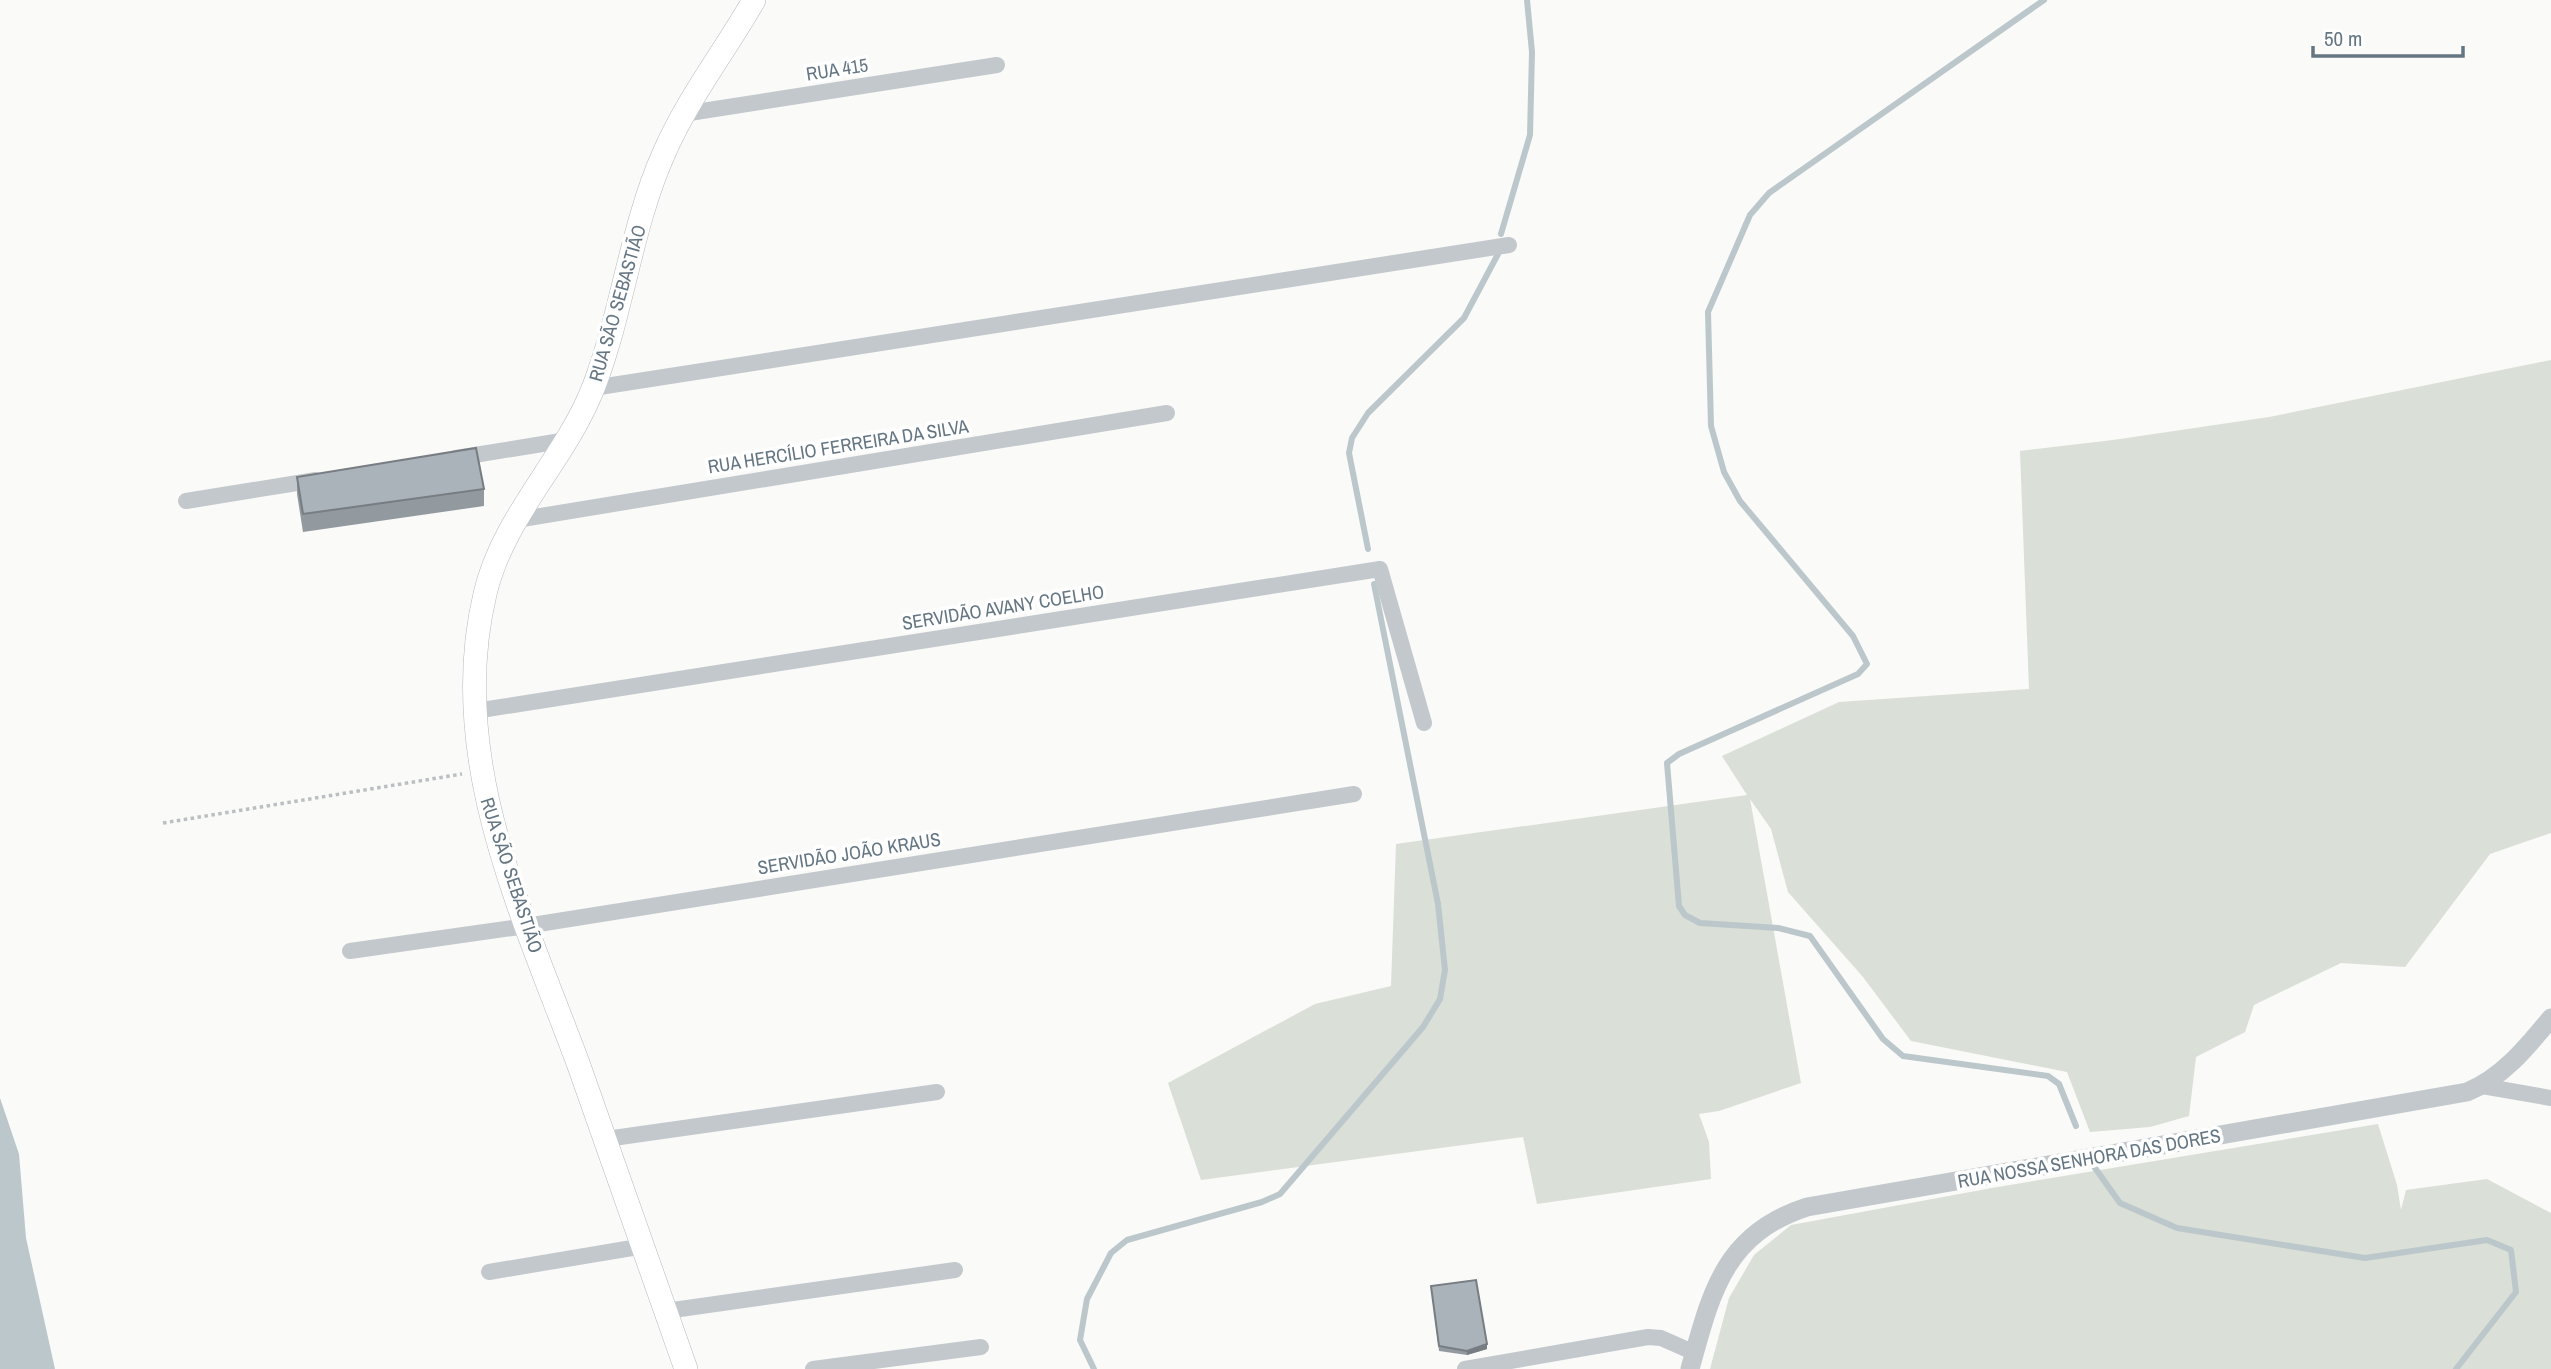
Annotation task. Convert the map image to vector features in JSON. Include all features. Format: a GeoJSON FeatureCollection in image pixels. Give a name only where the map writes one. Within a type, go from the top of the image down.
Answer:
{"type":"FeatureCollection","features":[{"type":"Feature","properties":{"kind":"main road","name":"RUA SÃO SEBASTIÃO"},"geometry":{"type":"LineString","coordinates":[[686,1369],[606,1139],[493,830],[475,711],[479,624],[485,591],[495,562],[516,520],[567,440],[593,388],[604,357],[646,201],[664,153],[684,114],[754,0]]}},
{"type":"Feature","properties":{"kind":"street","name":"RUA 415"},"geometry":{"type":"LineString","coordinates":[[684,114],[998,65]]}},
{"type":"Feature","properties":{"kind":"street"},"geometry":{"type":"LineString","coordinates":[[593,388],[1509,245]]}},
{"type":"Feature","properties":{"kind":"street","name":"RUA HERCÍLIO FERREIRA DA SILVA"},"geometry":{"type":"LineString","coordinates":[[516,520],[1167,413]]}},
{"type":"Feature","properties":{"kind":"street"},"geometry":{"type":"LineString","coordinates":[[444,460],[567,440]]}},
{"type":"Feature","properties":{"kind":"street"},"geometry":{"type":"LineString","coordinates":[[186,501],[335,477]]}},
{"type":"Feature","properties":{"kind":"street","name":"SERVIDÃO AVANY COELHO"},"geometry":{"type":"LineString","coordinates":[[475,711],[1380,569],[1424,723]]}},
{"type":"Feature","properties":{"kind":"street","name":"SERVIDÃO JOÃO KRAUS"},"geometry":{"type":"LineString","coordinates":[[350,951],[526,926],[1354,794]]}},
{"type":"Feature","properties":{"kind":"street","name":"RUA NOSSA SENHORA DAS DORES"},"geometry":{"type":"LineString","coordinates":[[1693,1361],[1713,1293],[1733,1257],[1763,1226],[1791,1212],[1807,1206],[2451,1096],[2482,1086],[2503,1070],[2551,1018]]}},
{"type":"Feature","properties":{"kind":"street"},"geometry":{"type":"LineString","coordinates":[[2482,1086],[2551,1098]]}},
{"type":"Feature","properties":{"kind":"street"},"geometry":{"type":"LineString","coordinates":[[606,1139],[937,1092]]}},
{"type":"Feature","properties":{"kind":"street"},"geometry":{"type":"LineString","coordinates":[[489,1272],[644,1246]]}},
{"type":"Feature","properties":{"kind":"street"},"geometry":{"type":"LineString","coordinates":[[666,1311],[955,1270]]}},
{"type":"Feature","properties":{"kind":"street"},"geometry":{"type":"LineString","coordinates":[[1465,1369],[1648,1338],[1661,1338],[1693,1361]]}},
{"type":"Feature","properties":{"kind":"street"},"geometry":{"type":"LineString","coordinates":[[813,1369],[981,1347]]}},
{"type":"Feature","properties":{"kind":"path"},"geometry":{"type":"LineString","coordinates":[[163,823],[482,771]]}},
{"type":"Feature","properties":{"kind":"shaded area"},"geometry":{"type":"Polygon","coordinates":[[[2551,360],[2551,833],[2490,854],[2405,967],[2341,963],[2254,1005],[2245,1032],[2196,1057],[2189,1116],[2150,1127],[2090,1132],[2067,1072],[1911,1041],[1863,977],[1788,892],[1771,829],[1750,799],[1801,1083],[1719,1111],[1699,1114],[1709,1142],[1711,1179],[1537,1204],[1523,1137],[1201,1180],[1168,1083],[1315,1004],[1391,986],[1396,844],[1747,795],[1722,756],[1839,702],[2029,689],[2020,451],[2269,417],[2551,360]]]}},
{"type":"Feature","properties":{"kind":"shaded area"},"geometry":{"type":"Polygon","coordinates":[[[0,1098],[19,1154],[26,1238],[55,1369],[0,1369],[0,1098]]]}},
{"type":"Feature","properties":{"kind":"shaded area"},"geometry":{"type":"Polygon","coordinates":[[[2378,1124],[2397,1185],[2401,1210],[2406,1190],[2487,1179],[2551,1213],[2551,1369],[1710,1369],[1729,1298],[1754,1255],[1791,1225],[1992,1188],[2378,1124]]]}},
{"type":"Feature","properties":{"kind":"building"},"geometry":{"type":"Polygon","coordinates":[[[476,448],[484,489],[303,514],[297,477],[476,448]]]}},
{"type":"Feature","properties":{"kind":"building"},"geometry":{"type":"Polygon","coordinates":[[[1476,1280],[1487,1344],[1467,1351],[1439,1346],[1431,1286],[1476,1280]]]}},
{"type":"Feature","properties":{"kind":"waterway"},"geometry":{"type":"LineString","coordinates":[[1501,234],[1530,135],[1532,52],[1527,0]]}},
{"type":"Feature","properties":{"kind":"waterway"},"geometry":{"type":"LineString","coordinates":[[2044,0],[1769,193],[1750,215],[1708,312],[1711,426],[1724,472],[1740,501],[1853,636],[1867,664],[1858,674],[1679,754],[1667,763],[1679,906],[1685,915],[1700,923],[1778,928],[1810,936],[1883,1039],[1903,1056],[2048,1076],[2059,1084],[2076,1126]]}},
{"type":"Feature","properties":{"kind":"waterway"},"geometry":{"type":"LineString","coordinates":[[1368,549],[1349,453],[1352,438],[1368,413],[1464,318],[1498,254]]}},
{"type":"Feature","properties":{"kind":"waterway"},"geometry":{"type":"LineString","coordinates":[[1094,1369],[1080,1340],[1087,1299],[1111,1253],[1127,1240],[1262,1202],[1280,1194],[1423,1027],[1440,999],[1445,970],[1438,904],[1374,584]]}},
{"type":"Feature","properties":{"kind":"waterway"},"geometry":{"type":"LineString","coordinates":[[2095,1168],[2120,1203],[2177,1228],[2365,1258],[2487,1240],[2511,1250],[2516,1292],[2456,1369]]}}]}
